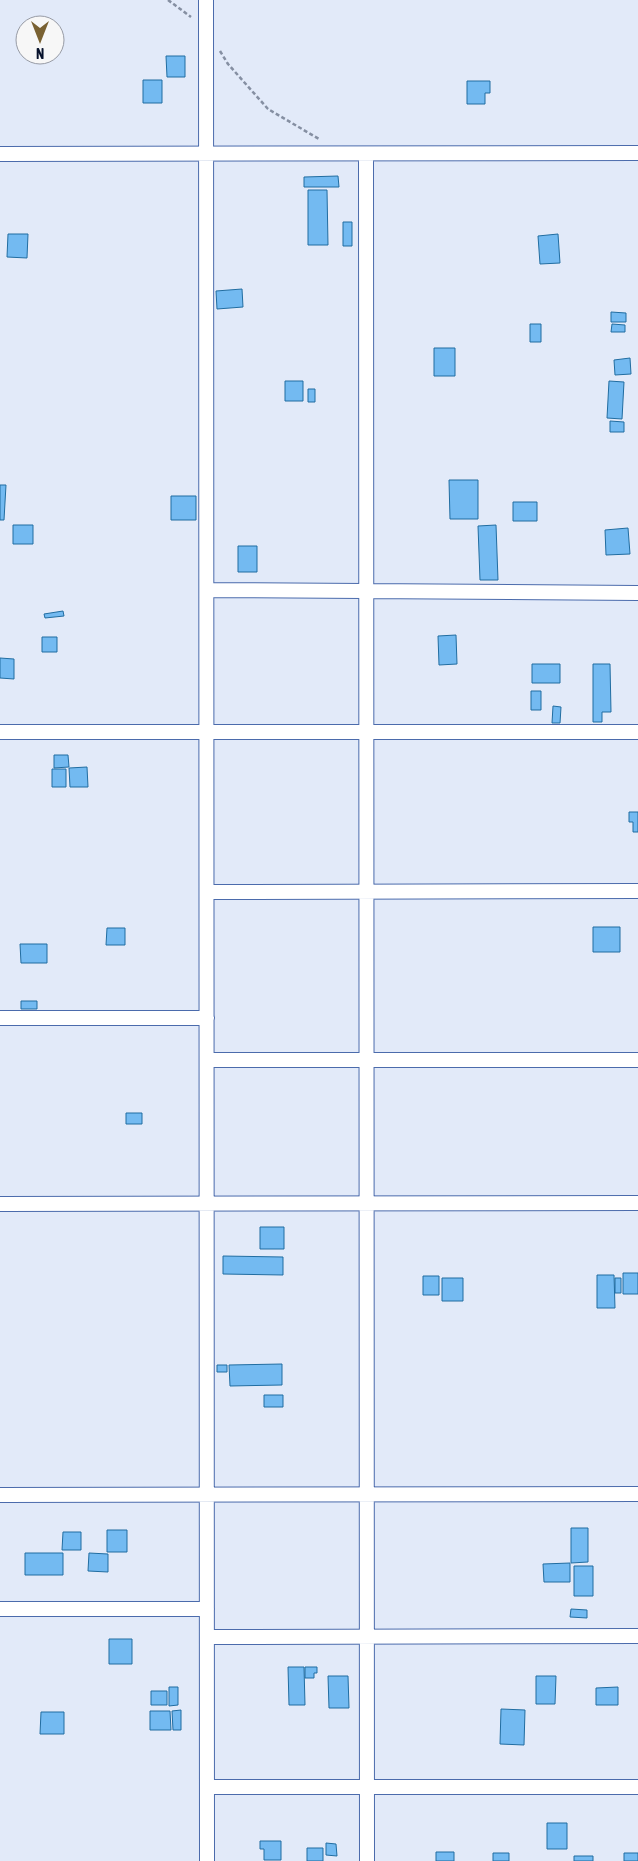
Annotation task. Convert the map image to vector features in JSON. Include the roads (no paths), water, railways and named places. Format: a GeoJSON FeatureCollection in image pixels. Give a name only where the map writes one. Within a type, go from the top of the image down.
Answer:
{"type":"FeatureCollection","features":[{"type":"Feature","properties":{"kind":"street"},"geometry":{"type":"LineString","coordinates":[[206,0],[207,1861]]}},
{"type":"Feature","properties":{"kind":"street"},"geometry":{"type":"LineString","coordinates":[[0,154],[638,153]]}},
{"type":"Feature","properties":{"kind":"street"},"geometry":{"type":"LineString","coordinates":[[366,154],[367,1861]]}},
{"type":"Feature","properties":{"kind":"street"},"geometry":{"type":"LineString","coordinates":[[207,590],[638,593]]}},
{"type":"Feature","properties":{"kind":"street"},"geometry":{"type":"LineString","coordinates":[[0,732],[638,732]]}},
{"type":"Feature","properties":{"kind":"street"},"geometry":{"type":"LineString","coordinates":[[207,892],[638,891]]}},
{"type":"Feature","properties":{"kind":"street"},"geometry":{"type":"LineString","coordinates":[[0,1018],[207,1018]]}},
{"type":"Feature","properties":{"kind":"street"},"geometry":{"type":"LineString","coordinates":[[207,1060],[638,1060]]}},
{"type":"Feature","properties":{"kind":"street"},"geometry":{"type":"LineString","coordinates":[[0,1204],[638,1203]]}},
{"type":"Feature","properties":{"kind":"street"},"geometry":{"type":"LineString","coordinates":[[0,1495],[638,1494]]}},
{"type":"Feature","properties":{"kind":"street"},"geometry":{"type":"LineString","coordinates":[[0,1609],[207,1609]]}},
{"type":"Feature","properties":{"kind":"street"},"geometry":{"type":"LineString","coordinates":[[207,1637],[638,1636]]}},
{"type":"Feature","properties":{"kind":"street"},"geometry":{"type":"LineString","coordinates":[[207,1787],[638,1787]]}}]}
